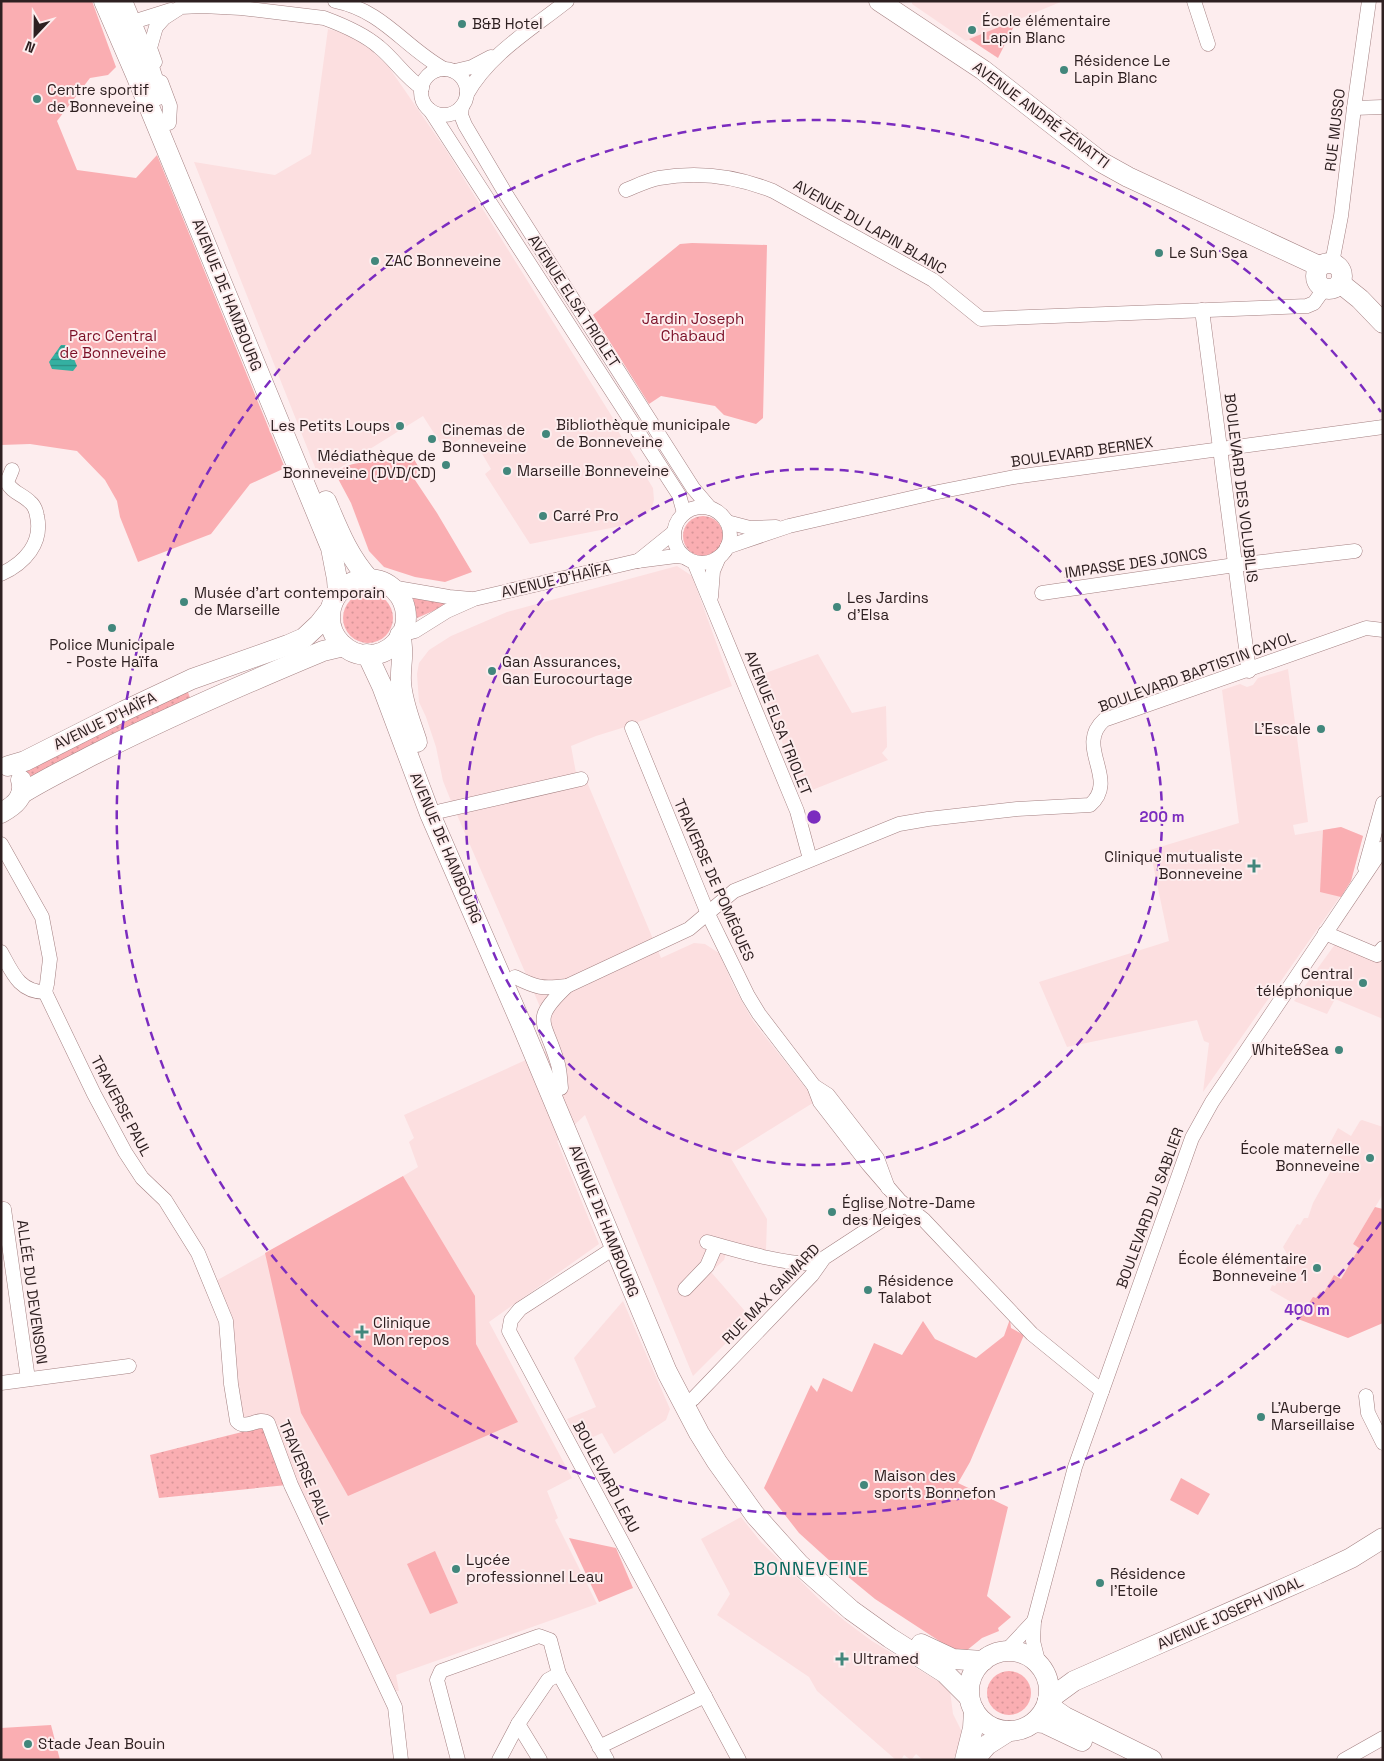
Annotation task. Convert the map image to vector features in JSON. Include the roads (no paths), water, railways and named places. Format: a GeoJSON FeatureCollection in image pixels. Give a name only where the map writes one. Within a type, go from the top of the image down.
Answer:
{"type":"FeatureCollection","features":[{"type":"Feature","properties":{"kind":"street","name":"AVENUE DE HAMBOURG"},"geometry":{"type":"LineString","coordinates":[[104,1],[330,548],[337,579],[334,601]]}},
{"type":"Feature","properties":{"kind":"street"},"geometry":{"type":"LineString","coordinates":[[110,1],[116,14],[136,21],[181,7],[241,5],[324,18],[357,33],[379,47],[410,80],[422,88]]}},
{"type":"Feature","properties":{"kind":"street","name":"AVENUE DE HAMBOURG"},"geometry":{"type":"LineString","coordinates":[[122,1],[169,123],[274,379],[347,550],[359,568],[370,579]]}},
{"type":"Feature","properties":{"kind":"street"},"geometry":{"type":"LineString","coordinates":[[504,50],[472,67],[436,70],[427,76],[422,88],[424,102],[430,110],[440,114],[451,114],[465,100],[474,81],[504,50],[567,1]]}},
{"type":"Feature","properties":{"kind":"street","name":"AVENUE ANDRÉ ZÉNATTI"},"geometry":{"type":"LineString","coordinates":[[879,1],[996,79],[1101,162],[1128,177],[1326,265]]}},
{"type":"Feature","properties":{"kind":"street"},"geometry":{"type":"LineString","coordinates":[[1194,1],[1208,44]]}},
{"type":"Feature","properties":{"kind":"street","name":"RUE MUSSO"},"geometry":{"type":"LineString","coordinates":[[1326,265],[1341,216],[1369,1]]}},
{"type":"Feature","properties":{"kind":"street"},"geometry":{"type":"LineString","coordinates":[[335,22],[339,2],[357,7],[375,16],[429,60],[462,78],[466,84],[465,100]]}},
{"type":"Feature","properties":{"kind":"street"},"geometry":{"type":"LineString","coordinates":[[169,123],[170,106],[150,48],[156,27],[164,18],[181,7]]}},
{"type":"Feature","properties":{"kind":"street","name":"AVENUE ELSA TRIOLET"},"geometry":{"type":"LineString","coordinates":[[465,100],[461,115],[465,125],[507,196],[693,488],[710,508]]}},
{"type":"Feature","properties":{"kind":"street"},"geometry":{"type":"LineString","coordinates":[[1354,108],[1383,107]]}},
{"type":"Feature","properties":{"kind":"street","name":"AVENUE ELSA TRIOLET"},"geometry":{"type":"LineString","coordinates":[[430,110],[679,495],[684,513]]}},
{"type":"Feature","properties":{"kind":"street","name":"AVENUE DU LAPIN BLANC"},"geometry":{"type":"LineString","coordinates":[[626,190],[657,178],[700,174],[732,177],[773,190],[933,280],[981,319],[1307,306],[1314,303],[1332,286]]}},
{"type":"Feature","properties":{"kind":"street"},"geometry":{"type":"LineString","coordinates":[[1326,265],[1341,271],[1332,286],[1360,299],[1383,323]]}},
{"type":"Feature","properties":{"kind":"street","name":"BOULEVARD DES VOLUBILIS"},"geometry":{"type":"LineString","coordinates":[[1202,310],[1249,670]]}},
{"type":"Feature","properties":{"kind":"street","name":"BOULEVARD BERNEX"},"geometry":{"type":"LineString","coordinates":[[723,552],[790,526],[933,493],[1014,478],[1383,427]]}},
{"type":"Feature","properties":{"kind":"street"},"geometry":{"type":"LineString","coordinates":[[1,574],[12,569],[26,558],[34,547],[39,530],[35,508],[31,502],[10,488],[7,482],[12,470]]}},
{"type":"Feature","properties":{"kind":"street"},"geometry":{"type":"LineString","coordinates":[[701,506],[710,508],[723,516],[730,530],[723,552],[707,562],[689,559],[678,550],[674,542],[675,525],[684,513],[692,508],[701,506]]}},
{"type":"Feature","properties":{"kind":"street","name":"BOULEVARD BERNEX"},"geometry":{"type":"LineString","coordinates":[[727,522],[750,528],[790,526]]}},
{"type":"Feature","properties":{"kind":"street","name":"AVENUE D'HAÏFA"},"geometry":{"type":"LineString","coordinates":[[637,561],[674,532]]}},
{"type":"Feature","properties":{"kind":"street","name":"IMPASSE DES JONCS"},"geometry":{"type":"LineString","coordinates":[[1042,593],[1235,565],[1355,551]]}},
{"type":"Feature","properties":{"kind":"street","name":"AVENUE ELSA TRIOLET"},"geometry":{"type":"LineString","coordinates":[[711,600],[713,571],[723,552]]}},
{"type":"Feature","properties":{"kind":"street","name":"AVENUE D'HAÏFA"},"geometry":{"type":"LineString","coordinates":[[400,635],[415,631],[447,611],[474,599],[637,561],[676,556],[689,559]]}},
{"type":"Feature","properties":{"kind":"street","name":"AVENUE ELSA TRIOLET"},"geometry":{"type":"LineString","coordinates":[[689,559],[711,600],[797,811],[810,859]]}},
{"type":"Feature","properties":{"kind":"street"},"geometry":{"type":"LineString","coordinates":[[370,579],[381,581],[391,587],[398,595],[404,610],[404,626],[394,644],[386,650],[366,654],[354,652],[344,646],[332,630],[330,620],[334,601],[347,585],[358,580],[370,579]]}},
{"type":"Feature","properties":{"kind":"street","name":"AVENUE D'HAÏFA"},"geometry":{"type":"LineString","coordinates":[[391,587],[449,597],[474,599]]}},
{"type":"Feature","properties":{"kind":"street","name":"AVENUE D'HAÏFA"},"geometry":{"type":"LineString","coordinates":[[5,766],[25,762],[124,711],[202,675],[304,638],[319,624],[334,601]]}},
{"type":"Feature","properties":{"kind":"street","name":"BOULEVARD BAPTISTIN CAYOL"},"geometry":{"type":"LineString","coordinates":[[515,977],[535,987],[567,986],[689,929],[734,891],[899,824],[1017,809],[1090,805],[1096,800],[1102,783],[1092,739],[1098,726],[1104,720],[1366,628],[1383,630]]}},
{"type":"Feature","properties":{"kind":"street","name":"AVENUE DE HAMBOURG"},"geometry":{"type":"LineString","coordinates":[[400,635],[404,648],[401,682],[405,706],[441,811],[515,977],[673,1358],[693,1399],[728,1458],[759,1502],[823,1571],[876,1615],[925,1646],[953,1659],[983,1661]]}},
{"type":"Feature","properties":{"kind":"street","name":"AVENUE D'HAÏFA"},"geometry":{"type":"LineString","coordinates":[[1,813],[12,807],[21,794],[38,783],[144,729],[323,651],[344,646]]}},
{"type":"Feature","properties":{"kind":"street","name":"AVENUE DE HAMBOURG"},"geometry":{"type":"LineString","coordinates":[[366,654],[382,686],[430,814],[535,1055],[667,1372],[681,1401],[716,1462],[755,1515],[799,1564],[835,1598],[890,1638],[945,1673],[972,1704]]}},
{"type":"Feature","properties":{"kind":"street"},"geometry":{"type":"LineString","coordinates":[[202,675],[212,699]]}},
{"type":"Feature","properties":{"kind":"street","name":"TRAVERSE DE POMÈGUES"},"geometry":{"type":"LineString","coordinates":[[632,728],[708,914],[759,1014],[814,1086],[828,1095],[877,1158],[888,1188],[924,1220],[1032,1334],[1102,1391]]}},
{"type":"Feature","properties":{"kind":"street"},"geometry":{"type":"LineString","coordinates":[[5,766],[14,769],[19,775],[23,786],[21,794]]}},
{"type":"Feature","properties":{"kind":"street"},"geometry":{"type":"LineString","coordinates":[[441,811],[581,779]]}},
{"type":"Feature","properties":{"kind":"street"},"geometry":{"type":"LineString","coordinates":[[1361,880],[1383,803]]}},
{"type":"Feature","properties":{"kind":"street"},"geometry":{"type":"LineString","coordinates":[[1,844],[42,917],[50,959],[45,992],[35,992],[8,979],[1,952]]}},
{"type":"Feature","properties":{"kind":"street","name":"BOULEVARD DU SABLIER"},"geometry":{"type":"LineString","coordinates":[[1043,1671],[1033,1641],[1034,1621],[1075,1467],[1192,1138],[1212,1102],[1383,848]]}},
{"type":"Feature","properties":{"kind":"street"},"geometry":{"type":"LineString","coordinates":[[1325,933],[1377,954],[1383,948]]}},
{"type":"Feature","properties":{"kind":"street","name":"BOULEVARD BAPTISTIN CAYOL"},"geometry":{"type":"LineString","coordinates":[[561,1088],[557,1061],[543,1021],[551,1002],[567,986]]}},
{"type":"Feature","properties":{"kind":"street","name":"TRAVERSE PAUL"},"geometry":{"type":"LineString","coordinates":[[45,992],[94,1094],[125,1152],[142,1178],[165,1200],[198,1253],[226,1321],[231,1384],[237,1421],[245,1425],[262,1420],[268,1423],[290,1484],[395,1707],[401,1760]]}},
{"type":"Feature","properties":{"kind":"street","name":"RUE MAX GAIMARD"},"geometry":{"type":"LineString","coordinates":[[693,1399],[812,1275],[824,1258],[905,1205]]}},
{"type":"Feature","properties":{"kind":"street","name":"ALLÉE DU DEVENSON"},"geometry":{"type":"LineString","coordinates":[[4,1209],[28,1378]]}},
{"type":"Feature","properties":{"kind":"street"},"geometry":{"type":"LineString","coordinates":[[685,1289],[707,1266],[712,1243],[808,1265],[820,1263]]}},
{"type":"Feature","properties":{"kind":"street","name":"BOULEVARD LEAU"},"geometry":{"type":"LineString","coordinates":[[614,1248],[520,1309],[511,1320],[508,1331],[739,1760]]}},
{"type":"Feature","properties":{"kind":"street"},"geometry":{"type":"LineString","coordinates":[[1,1383],[129,1366]]}},
{"type":"Feature","properties":{"kind":"street"},"geometry":{"type":"LineString","coordinates":[[1366,1396],[1368,1413],[1383,1443]]}},
{"type":"Feature","properties":{"kind":"street","name":"AVENUE JOSEPH VIDAL"},"geometry":{"type":"LineString","coordinates":[[1048,1700],[1074,1681],[1317,1574],[1351,1558],[1383,1538]]}},
{"type":"Feature","properties":{"kind":"street","name":"BOULEVARD DU SABLIER"},"geometry":{"type":"LineString","coordinates":[[1006,1651],[1034,1621]]}},
{"type":"Feature","properties":{"kind":"street"},"geometry":{"type":"LineString","coordinates":[[458,1760],[436,1680],[441,1671],[539,1636],[550,1640],[559,1674],[607,1760]]}},
{"type":"Feature","properties":{"kind":"street"},"geometry":{"type":"LineString","coordinates":[[965,1760],[973,1728],[970,1685],[972,1676],[983,1661],[998,1652],[1006,1651],[1024,1654],[1032,1658],[1043,1671],[1049,1688],[1044,1712],[1035,1722],[1026,1727],[1009,1731],[987,1745],[974,1760]]}},
{"type":"Feature","properties":{"kind":"street"},"geometry":{"type":"LineString","coordinates":[[1043,1671],[1074,1681]]}},
{"type":"Feature","properties":{"kind":"street"},"geometry":{"type":"LineString","coordinates":[[499,1760],[518,1724],[548,1680],[559,1674]]}},
{"type":"Feature","properties":{"kind":"street"},"geometry":{"type":"LineString","coordinates":[[599,1747],[705,1696]]}},
{"type":"Feature","properties":{"kind":"street"},"geometry":{"type":"LineString","coordinates":[[1048,1700],[1055,1710],[1065,1717],[1152,1760]]}},
{"type":"Feature","properties":{"kind":"street"},"geometry":{"type":"LineString","coordinates":[[972,1704],[983,1721],[995,1729],[1009,1731]]}},
{"type":"Feature","properties":{"kind":"street"},"geometry":{"type":"LineString","coordinates":[[1035,1722],[1044,1723],[1060,1730],[1121,1760]]}},
{"type":"Feature","properties":{"kind":"street"},"geometry":{"type":"LineString","coordinates":[[518,1724],[540,1760]]}},
{"type":"Feature","properties":{"kind":"street"},"geometry":{"type":"LineString","coordinates":[[1344,1760],[1383,1738]]}},
{"type":"Feature","properties":{"kind":"place","name":"B&B Hotel"},"geometry":{"type":"Point","coordinates":[462,24]}},
{"type":"Feature","properties":{"kind":"place","name":"École élémentaire Lapin Blanc"},"geometry":{"type":"Point","coordinates":[972,30]}},
{"type":"Feature","properties":{"kind":"place","name":"Résidence Le Lapin Blanc"},"geometry":{"type":"Point","coordinates":[1064,70]}},
{"type":"Feature","properties":{"kind":"place","name":"Centre sportif de Bonneveine"},"geometry":{"type":"Point","coordinates":[37,99]}},
{"type":"Feature","properties":{"kind":"place","name":"Le Sun Sea"},"geometry":{"type":"Point","coordinates":[1159,253]}},
{"type":"Feature","properties":{"kind":"place","name":"ZAC Bonneveine"},"geometry":{"type":"Point","coordinates":[375,261]}},
{"type":"Feature","properties":{"kind":"place","name":"Les Petits Loups"},"geometry":{"type":"Point","coordinates":[400,426]}},
{"type":"Feature","properties":{"kind":"place","name":"Bibliothèque municipale de Bonneveine"},"geometry":{"type":"Point","coordinates":[546,434]}},
{"type":"Feature","properties":{"kind":"place","name":"Cinemas de Bonneveine"},"geometry":{"type":"Point","coordinates":[432,439]}},
{"type":"Feature","properties":{"kind":"place","name":"Médiathèque de Bonneveine (DVD/CD)"},"geometry":{"type":"Point","coordinates":[446,465]}},
{"type":"Feature","properties":{"kind":"place","name":"Marseille Bonneveine"},"geometry":{"type":"Point","coordinates":[507,471]}},
{"type":"Feature","properties":{"kind":"place","name":"Carré Pro"},"geometry":{"type":"Point","coordinates":[543,516]}},
{"type":"Feature","properties":{"kind":"place","name":"Musée d'art contemporain de Marseille"},"geometry":{"type":"Point","coordinates":[184,602]}},
{"type":"Feature","properties":{"kind":"place","name":"Les Jardins d'Elsa"},"geometry":{"type":"Point","coordinates":[837,607]}},
{"type":"Feature","properties":{"kind":"place","name":"Police Municipale - Poste Haïfa"},"geometry":{"type":"Point","coordinates":[112,628]}},
{"type":"Feature","properties":{"kind":"place","name":"Gan Assurances, Gan Eurocourtage"},"geometry":{"type":"Point","coordinates":[492,671]}},
{"type":"Feature","properties":{"kind":"place","name":"L'Escale"},"geometry":{"type":"Point","coordinates":[1321,729]}},
{"type":"Feature","properties":{"kind":"place","name":"Clinique mutualiste Bonneveine"},"geometry":{"type":"Point","coordinates":[1254,866]}},
{"type":"Feature","properties":{"kind":"place","name":"Central téléphonique"},"geometry":{"type":"Point","coordinates":[1363,983]}},
{"type":"Feature","properties":{"kind":"place","name":"White&Sea"},"geometry":{"type":"Point","coordinates":[1339,1050]}},
{"type":"Feature","properties":{"kind":"place","name":"École maternelle Bonneveine"},"geometry":{"type":"Point","coordinates":[1370,1158]}},
{"type":"Feature","properties":{"kind":"place","name":"Église Notre-Dame des Neiges"},"geometry":{"type":"Point","coordinates":[832,1212]}},
{"type":"Feature","properties":{"kind":"place","name":"École élémentaire Bonneveine 1"},"geometry":{"type":"Point","coordinates":[1317,1268]}},
{"type":"Feature","properties":{"kind":"place","name":"Résidence Talabot"},"geometry":{"type":"Point","coordinates":[868,1290]}},
{"type":"Feature","properties":{"kind":"place","name":"Clinique Mon repos"},"geometry":{"type":"Point","coordinates":[362,1332]}},
{"type":"Feature","properties":{"kind":"place","name":"L'Auberge Marseillaise"},"geometry":{"type":"Point","coordinates":[1261,1417]}},
{"type":"Feature","properties":{"kind":"place","name":"Maison des sports Bonnefon"},"geometry":{"type":"Point","coordinates":[864,1485]}},
{"type":"Feature","properties":{"kind":"place","name":"Lycée professionnel Leau"},"geometry":{"type":"Point","coordinates":[456,1569]}},
{"type":"Feature","properties":{"kind":"place","name":"Résidence l'Etoile"},"geometry":{"type":"Point","coordinates":[1100,1583]}},
{"type":"Feature","properties":{"kind":"place","name":"Ultramed"},"geometry":{"type":"Point","coordinates":[842,1659]}},
{"type":"Feature","properties":{"kind":"place","name":"Stade Jean Bouin"},"geometry":{"type":"Point","coordinates":[28,1744]}},
{"type":"Feature","properties":{"kind":"district","name":"BONNEVEINE"},"geometry":{"type":"Point","coordinates":[811,1569]}},
{"type":"Feature","properties":{"kind":"park label","name":"Jardin Joseph Chabaud"},"geometry":{"type":"Point","coordinates":[693,328]}},
{"type":"Feature","properties":{"kind":"park label","name":"Parc Central de Bonneveine"},"geometry":{"type":"Point","coordinates":[113,344]}}]}
